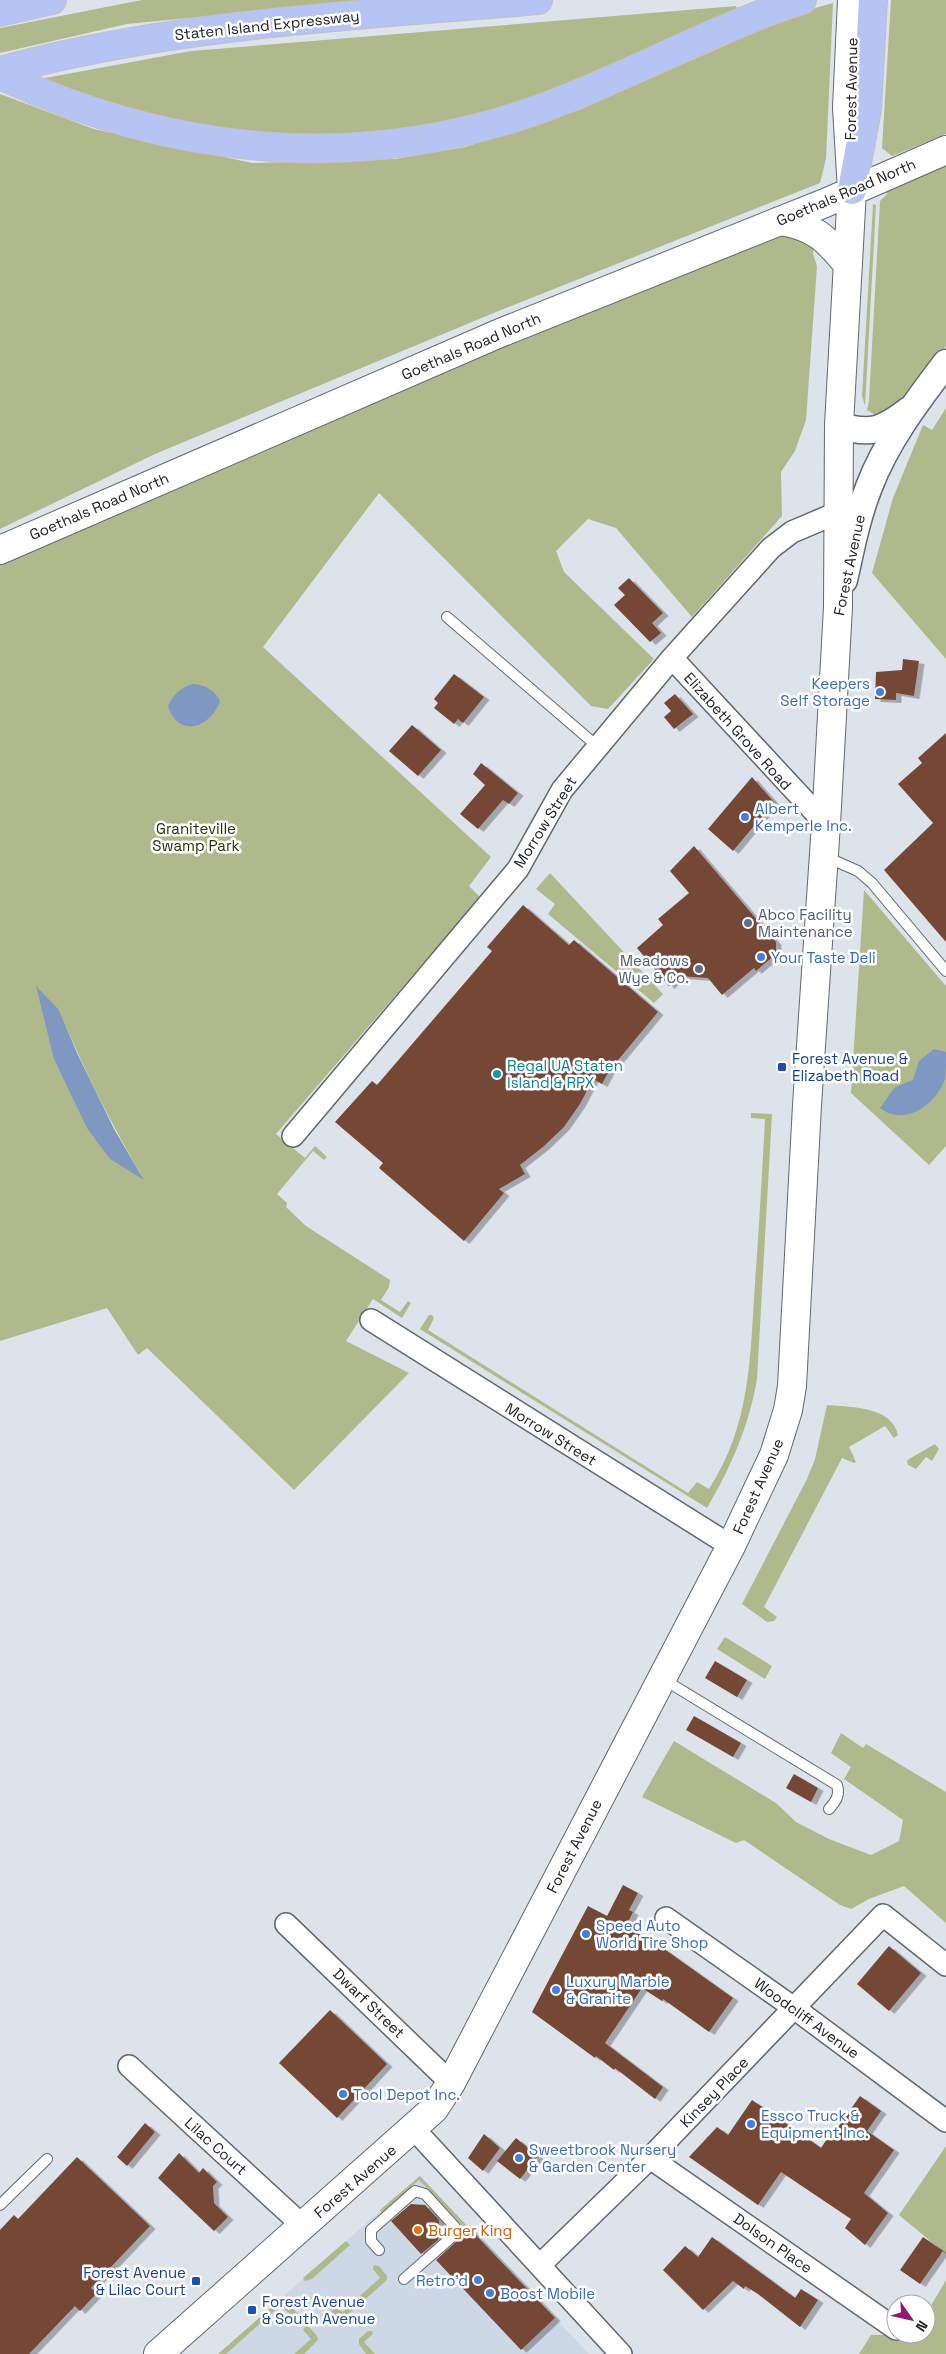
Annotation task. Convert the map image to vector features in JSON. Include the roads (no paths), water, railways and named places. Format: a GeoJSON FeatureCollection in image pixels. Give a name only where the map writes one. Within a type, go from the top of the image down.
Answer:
{"type":"FeatureCollection","features":[{"type":"Feature","properties":{"kind":"highway"},"geometry":{"type":"LineString","coordinates":[[0,12],[52,0]]}},
{"type":"Feature","properties":{"kind":"highway","name":"Staten Island Expressway"},"geometry":{"type":"LineString","coordinates":[[0,70],[118,44],[218,28],[538,0]]}},
{"type":"Feature","properties":{"kind":"highway"},"geometry":{"type":"LineString","coordinates":[[0,75],[67,103],[153,130],[247,146],[312,150],[404,143],[481,128],[538,110],[751,18],[802,0]]}},
{"type":"Feature","properties":{"kind":"highway"},"geometry":{"type":"LineString","coordinates":[[852,190],[867,109],[873,0]]}},
{"type":"Feature","properties":{"kind":"main road","name":"Forest Avenue"},"geometry":{"type":"LineString","coordinates":[[839,424],[852,190],[848,108],[852,0]]}},
{"type":"Feature","properties":{"kind":"main road","name":"Goethals Road North"},"geometry":{"type":"LineString","coordinates":[[0,550],[500,333],[779,221],[946,150]]}},
{"type":"Feature","properties":{"kind":"main road"},"geometry":{"type":"LineString","coordinates":[[779,221],[796,223],[819,233],[848,265]]}},
{"type":"Feature","properties":{"kind":"main road"},"geometry":{"type":"LineString","coordinates":[[838,607],[839,424]]}},
{"type":"Feature","properties":{"kind":"main road","name":"Forest Avenue"},"geometry":{"type":"LineString","coordinates":[[168,2348],[414,2129],[434,2109],[452,2083],[731,1546],[774,1455],[790,1402],[838,607]]}},
{"type":"Feature","properties":{"kind":"street","name":"Forest Avenue"},"geometry":{"type":"LineString","coordinates":[[838,607],[858,517],[867,492],[876,472],[913,407],[946,364]]}},
{"type":"Feature","properties":{"kind":"street","name":"Forest Avenue"},"geometry":{"type":"LineString","coordinates":[[839,424],[854,430],[871,431],[887,426],[913,407]]}},
{"type":"Feature","properties":{"kind":"street","name":"Morrow Street"},"geometry":{"type":"LineString","coordinates":[[293,1136],[518,869],[562,790],[672,658],[771,548],[792,532],[839,512]]}},
{"type":"Feature","properties":{"kind":"street","name":"Elizabeth Grove Road"},"geometry":{"type":"LineString","coordinates":[[672,658],[826,824]]}},
{"type":"Feature","properties":{"kind":"street","name":"Morrow Street"},"geometry":{"type":"LineString","coordinates":[[371,1320],[731,1546]]}},
{"type":"Feature","properties":{"kind":"street","name":"Kinsey Place"},"geometry":{"type":"LineString","coordinates":[[540,2266],[650,2158],[883,1915],[946,1965]]}},
{"type":"Feature","properties":{"kind":"street","name":"Woodcliff Avenue"},"geometry":{"type":"LineString","coordinates":[[666,1918],[794,2008],[946,2121]]}},
{"type":"Feature","properties":{"kind":"street","name":"Dwarf Street"},"geometry":{"type":"LineString","coordinates":[[286,1924],[452,2083]]}},
{"type":"Feature","properties":{"kind":"street","name":"Lilac Court"},"geometry":{"type":"LineString","coordinates":[[129,2066],[303,2226]]}},
{"type":"Feature","properties":{"kind":"street"},"geometry":{"type":"LineString","coordinates":[[414,2129],[621,2354]]}},
{"type":"Feature","properties":{"kind":"street","name":"Dolson Place"},"geometry":{"type":"LineString","coordinates":[[650,2158],[886,2322]]}},
{"type":"Feature","properties":{"kind":"lane"},"geometry":{"type":"LineString","coordinates":[[447,617],[598,746]]}},
{"type":"Feature","properties":{"kind":"lane"},"geometry":{"type":"LineString","coordinates":[[824,856],[858,871],[872,883],[946,971]]}},
{"type":"Feature","properties":{"kind":"lane"},"geometry":{"type":"LineString","coordinates":[[662,1678],[837,1785],[839,1792],[837,1799],[829,1809]]}},
{"type":"Feature","properties":{"kind":"lane"},"geometry":{"type":"LineString","coordinates":[[0,2205],[47,2159]]}},
{"type":"Feature","properties":{"kind":"lane"},"geometry":{"type":"LineString","coordinates":[[379,2250],[371,2241],[371,2230],[415,2191],[425,2194],[455,2227],[452,2236],[404,2279]]}},
{"type":"Feature","properties":{"kind":"water"},"geometry":{"type":"Polygon","coordinates":[[[193,684],[210,689],[216,694],[220,702],[209,719],[201,724],[186,726],[179,723],[168,706],[178,692],[184,687],[193,684]]]}},
{"type":"Feature","properties":{"kind":"water"},"geometry":{"type":"Polygon","coordinates":[[[36,986],[59,1010],[77,1053],[114,1129],[144,1180],[110,1159],[87,1128],[54,1059],[36,986]]]}},
{"type":"Feature","properties":{"kind":"water"},"geometry":{"type":"Polygon","coordinates":[[[934,1049],[946,1052],[945,1079],[941,1088],[927,1105],[909,1114],[899,1115],[889,1113],[880,1108],[895,1087],[913,1080],[919,1061],[934,1049]]]}},
{"type":"Feature","properties":{"kind":"place","name":"Keepers Self Storage"},"geometry":{"type":"Point","coordinates":[880,692]}},
{"type":"Feature","properties":{"kind":"place","name":"Albert Kemperle Inc."},"geometry":{"type":"Point","coordinates":[745,817]}},
{"type":"Feature","properties":{"kind":"place","name":"Abco Facility Maintenance"},"geometry":{"type":"Point","coordinates":[748,923]}},
{"type":"Feature","properties":{"kind":"place","name":"Your Taste Deli"},"geometry":{"type":"Point","coordinates":[761,957]}},
{"type":"Feature","properties":{"kind":"place","name":"Meadows Wye & Co."},"geometry":{"type":"Point","coordinates":[699,969]}},
{"type":"Feature","properties":{"kind":"place","name":"Forest Avenue & Elizabeth Road"},"geometry":{"type":"Point","coordinates":[782,1067]}},
{"type":"Feature","properties":{"kind":"place","name":"Regal UA Staten Island & RPX"},"geometry":{"type":"Point","coordinates":[497,1074]}},
{"type":"Feature","properties":{"kind":"place","name":"Speed Auto World Tire Shop"},"geometry":{"type":"Point","coordinates":[586,1934]}},
{"type":"Feature","properties":{"kind":"place","name":"Luxury Marble & Granite"},"geometry":{"type":"Point","coordinates":[556,1990]}},
{"type":"Feature","properties":{"kind":"place","name":"Tool Depot Inc."},"geometry":{"type":"Point","coordinates":[343,2094]}},
{"type":"Feature","properties":{"kind":"place","name":"Essco Truck & Equipment Inc."},"geometry":{"type":"Point","coordinates":[751,2124]}},
{"type":"Feature","properties":{"kind":"place","name":"Sweetbrook Nursery & Garden Center"},"geometry":{"type":"Point","coordinates":[519,2158]}},
{"type":"Feature","properties":{"kind":"place","name":"Burger King"},"geometry":{"type":"Point","coordinates":[418,2230]}},
{"type":"Feature","properties":{"kind":"place","name":"Retro'd"},"geometry":{"type":"Point","coordinates":[478,2280]}},
{"type":"Feature","properties":{"kind":"place","name":"Forest Avenue & Lilac Court"},"geometry":{"type":"Point","coordinates":[196,2281]}},
{"type":"Feature","properties":{"kind":"place","name":"Boost Mobile"},"geometry":{"type":"Point","coordinates":[490,2293]}},
{"type":"Feature","properties":{"kind":"place","name":"Forest Avenue & South Avenue"},"geometry":{"type":"Point","coordinates":[252,2310]}},
{"type":"Feature","properties":{"kind":"park label","name":"Graniteville Swamp Park"},"geometry":{"type":"Point","coordinates":[196,836]}}]}
